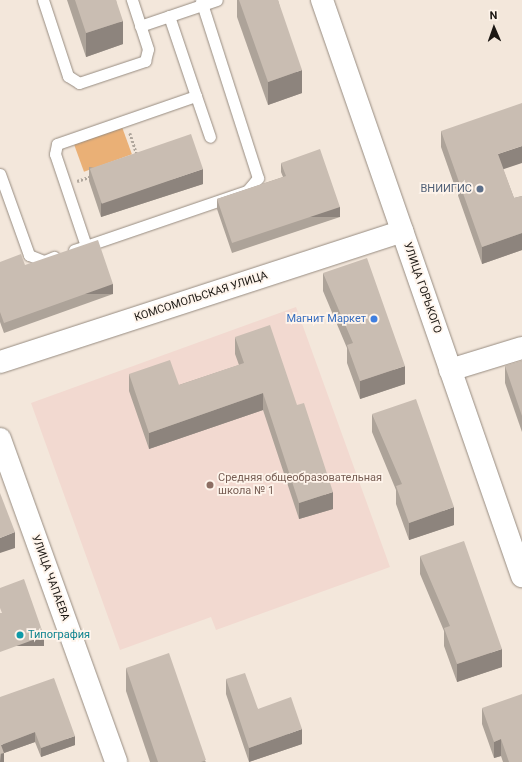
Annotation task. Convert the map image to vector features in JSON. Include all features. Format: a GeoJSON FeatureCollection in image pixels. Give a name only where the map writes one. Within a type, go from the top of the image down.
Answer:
{"type":"FeatureCollection","features":[{"type":"Feature","properties":{"kind":"street","name":"УЛИЦА ГОРЬКОГО"},"geometry":{"type":"LineString","coordinates":[[322,0],[522,576]]}},
{"type":"Feature","properties":{"kind":"street","name":"КОМСОМОЛЬСКАЯ УЛИЦА"},"geometry":{"type":"LineString","coordinates":[[0,362],[402,231]]}},
{"type":"Feature","properties":{"kind":"street"},"geometry":{"type":"LineString","coordinates":[[450,370],[522,348]]}},
{"type":"Feature","properties":{"kind":"street","name":"УЛИЦА ЧАПАЕВА"},"geometry":{"type":"LineString","coordinates":[[1,445],[116,762]]}},
{"type":"Feature","properties":{"kind":"lane"},"geometry":{"type":"LineString","coordinates":[[43,0],[68,76],[79,83],[145,61],[148,49],[132,0]]}},
{"type":"Feature","properties":{"kind":"lane"},"geometry":{"type":"LineString","coordinates":[[140,26],[202,2],[217,0]]}},
{"type":"Feature","properties":{"kind":"lane"},"geometry":{"type":"LineString","coordinates":[[0,174],[29,255],[44,261],[247,191],[258,178],[202,2]]}},
{"type":"Feature","properties":{"kind":"lane"},"geometry":{"type":"LineString","coordinates":[[169,16],[210,137]]}},
{"type":"Feature","properties":{"kind":"lane"},"geometry":{"type":"LineString","coordinates":[[86,246],[55,154],[57,144],[196,96]]}},
{"type":"Feature","properties":{"kind":"path"},"geometry":{"type":"LineString","coordinates":[[126,119],[139,161]]}},
{"type":"Feature","properties":{"kind":"path"},"geometry":{"type":"LineString","coordinates":[[66,185],[95,175]]}},
{"type":"Feature","properties":{"kind":"shaded area"},"geometry":{"type":"Polygon","coordinates":[[[122,127],[132,154],[84,172],[74,144],[122,127]]]}},
{"type":"Feature","properties":{"kind":"shaded area","name":"Средняя общеобразовательная школа № 1"},"geometry":{"type":"Polygon","coordinates":[[[296,307],[390,567],[216,630],[211,617],[120,650],[31,403],[296,307]]]}},
{"type":"Feature","properties":{"kind":"building"},"geometry":{"type":"Polygon","coordinates":[[[75,0],[116,0],[123,21],[86,33],[75,0]]]}},
{"type":"Feature","properties":{"kind":"building"},"geometry":{"type":"Polygon","coordinates":[[[239,0],[278,0],[302,70],[268,82],[239,0]]]}},
{"type":"Feature","properties":{"kind":"building","name":"ВНИИГИС"},"geometry":{"type":"Polygon","coordinates":[[[522,103],[522,146],[498,154],[514,198],[522,196],[522,233],[482,247],[441,131],[522,103]]]}},
{"type":"Feature","properties":{"kind":"building"},"geometry":{"type":"Polygon","coordinates":[[[191,134],[203,169],[102,204],[90,169],[191,134]]]}},
{"type":"Feature","properties":{"kind":"building"},"geometry":{"type":"Polygon","coordinates":[[[320,149],[340,207],[232,243],[217,199],[286,176],[281,163],[320,149]]]}},
{"type":"Feature","properties":{"kind":"building"},"geometry":{"type":"Polygon","coordinates":[[[98,240],[113,284],[4,323],[0,312],[0,262],[21,254],[25,265],[98,240]]]}},
{"type":"Feature","properties":{"kind":"building"},"geometry":{"type":"Polygon","coordinates":[[[367,258],[405,366],[360,381],[347,345],[353,343],[323,273],[367,258]]]}},
{"type":"Feature","properties":{"kind":"building"},"geometry":{"type":"Polygon","coordinates":[[[270,325],[297,405],[304,403],[333,492],[299,503],[263,393],[149,433],[129,374],[170,360],[179,385],[244,363],[235,337],[270,325]]]}},
{"type":"Feature","properties":{"kind":"building"},"geometry":{"type":"Polygon","coordinates":[[[522,361],[522,416],[505,366],[522,361]]]}},
{"type":"Feature","properties":{"kind":"building"},"geometry":{"type":"Polygon","coordinates":[[[416,399],[454,507],[409,523],[396,486],[402,484],[372,414],[416,399]]]}},
{"type":"Feature","properties":{"kind":"building"},"geometry":{"type":"Polygon","coordinates":[[[0,493],[15,532],[0,538],[0,493]]]}},
{"type":"Feature","properties":{"kind":"building"},"geometry":{"type":"Polygon","coordinates":[[[464,541],[502,649],[457,664],[444,628],[450,626],[420,556],[464,541]]]}},
{"type":"Feature","properties":{"kind":"building","name":"Типография"},"geometry":{"type":"Polygon","coordinates":[[[24,579],[44,636],[0,652],[0,613],[2,613],[0,608],[0,588],[24,579]]]}},
{"type":"Feature","properties":{"kind":"building"},"geometry":{"type":"Polygon","coordinates":[[[169,653],[206,760],[201,762],[158,762],[126,668],[169,653]]]}},
{"type":"Feature","properties":{"kind":"building"},"geometry":{"type":"Polygon","coordinates":[[[245,673],[258,709],[291,697],[302,729],[249,748],[226,679],[245,673]]]}},
{"type":"Feature","properties":{"kind":"building"},"geometry":{"type":"Polygon","coordinates":[[[54,678],[75,736],[41,748],[35,732],[1,745],[4,753],[0,754],[0,697],[54,678]]]}},
{"type":"Feature","properties":{"kind":"building"},"geometry":{"type":"Polygon","coordinates":[[[522,694],[522,762],[509,762],[501,739],[494,742],[482,708],[522,694]]]}},
{"type":"Feature","properties":{"kind":"place","name":"ВНИИГИС"},"geometry":{"type":"Point","coordinates":[480,189]}},
{"type":"Feature","properties":{"kind":"place","name":"Магнит Маркет"},"geometry":{"type":"Point","coordinates":[374,319]}},
{"type":"Feature","properties":{"kind":"place","name":"Средняя общеобразовательная школа № 1"},"geometry":{"type":"Point","coordinates":[210,485]}},
{"type":"Feature","properties":{"kind":"place","name":"Типография"},"geometry":{"type":"Point","coordinates":[20,635]}}]}
